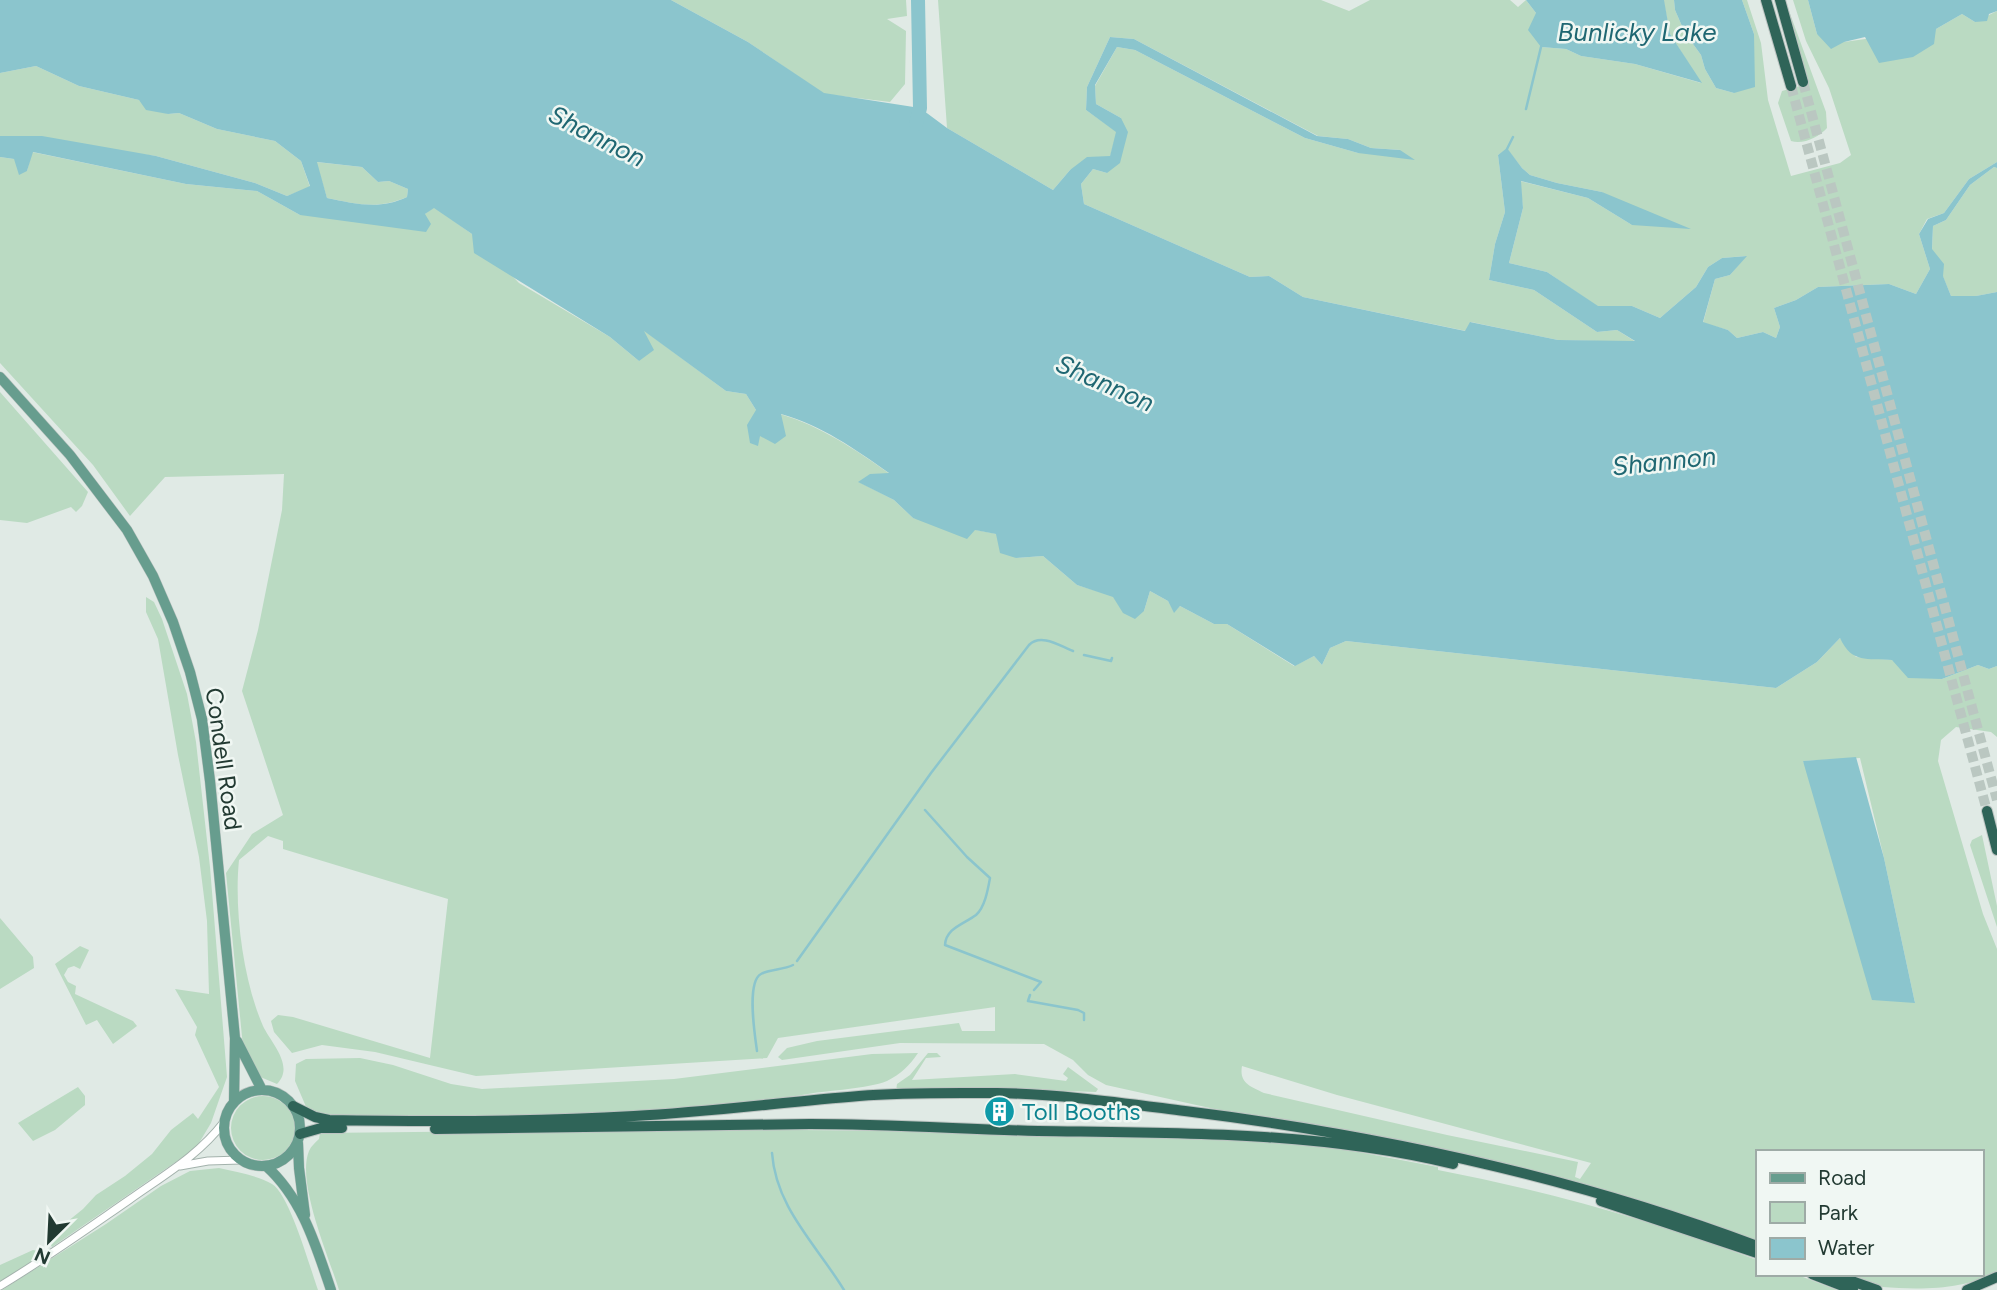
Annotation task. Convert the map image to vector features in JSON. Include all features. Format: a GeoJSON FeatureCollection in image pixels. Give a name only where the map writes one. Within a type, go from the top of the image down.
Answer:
{"type":"FeatureCollection","features":[{"type":"Feature","properties":{"kind":"highway"},"geometry":{"type":"LineString","coordinates":[[1766,0],[1791,86]]}},
{"type":"Feature","properties":{"kind":"highway"},"geometry":{"type":"LineString","coordinates":[[1780,0],[1803,82]]}},
{"type":"Feature","properties":{"kind":"highway"},"geometry":{"type":"LineString","coordinates":[[1987,811],[1997,850]]}},
{"type":"Feature","properties":{"kind":"highway"},"geometry":{"type":"LineString","coordinates":[[293,1106],[315,1117],[329,1120],[431,1122],[632,1116],[900,1094],[1066,1095],[1236,1117],[1448,1155],[1626,1201],[1756,1246]]}},
{"type":"Feature","properties":{"kind":"highway"},"geometry":{"type":"LineString","coordinates":[[299,1137],[321,1128],[463,1129],[639,1124],[813,1124],[985,1130],[1179,1132],[1304,1139],[1349,1144],[1446,1163],[1581,1195],[1678,1225],[1756,1254]]}},
{"type":"Feature","properties":{"kind":"highway"},"geometry":{"type":"LineString","coordinates":[[1817,1276],[1853,1290]]}},
{"type":"Feature","properties":{"kind":"highway"},"geometry":{"type":"LineString","coordinates":[[1838,1276],[1877,1290]]}},
{"type":"Feature","properties":{"kind":"highway"},"geometry":{"type":"LineString","coordinates":[[1967,1290],[1997,1277]]}},
{"type":"Feature","properties":{"kind":"main road","name":"Condell Road"},"geometry":{"type":"LineString","coordinates":[[0,377],[70,455],[108,503],[146,564],[173,622],[202,719],[235,1038]]}},
{"type":"Feature","properties":{"kind":"main road"},"geometry":{"type":"LineString","coordinates":[[235,1038],[262,1090]]}},
{"type":"Feature","properties":{"kind":"main road"},"geometry":{"type":"LineString","coordinates":[[235,1038],[234,1102],[224,1122],[229,1147],[241,1160],[257,1166],[266,1166],[275,1164],[289,1154],[299,1137]]}},
{"type":"Feature","properties":{"kind":"main road"},"geometry":{"type":"LineString","coordinates":[[234,1102],[252,1091],[262,1090],[283,1096],[293,1106],[298,1116],[299,1171],[306,1221]]}},
{"type":"Feature","properties":{"kind":"main road"},"geometry":{"type":"LineString","coordinates":[[266,1166],[280,1178],[306,1221],[331,1290]]}},
{"type":"Feature","properties":{"kind":"street"},"geometry":{"type":"LineString","coordinates":[[0,1286],[51,1255],[180,1166],[209,1142],[224,1122]]}},
{"type":"Feature","properties":{"kind":"street"},"geometry":{"type":"LineString","coordinates":[[180,1166],[208,1161],[241,1160]]}},
{"type":"Feature","properties":{"kind":"green space"},"geometry":{"type":"Polygon","coordinates":[[[671,0],[906,0],[907,16],[887,19],[906,31],[905,84],[890,102],[824,94],[748,42],[671,0]]]}},
{"type":"Feature","properties":{"kind":"green space"},"geometry":{"type":"Polygon","coordinates":[[[938,0],[1321,0],[1349,11],[1370,0],[1510,0],[1518,7],[1526,0],[1536,13],[1541,47],[1566,49],[1581,56],[1635,64],[1701,83],[1670,34],[1664,0],[1674,0],[1675,10],[1685,33],[1701,55],[1705,69],[1716,88],[1734,93],[1754,34],[1742,0],[1747,0],[1761,43],[1768,100],[1791,176],[1840,163],[1851,155],[1829,88],[1806,41],[1793,0],[1808,0],[1817,34],[1844,42],[1936,29],[1962,14],[1975,22],[1997,11],[1997,162],[1969,179],[1944,213],[1927,219],[1919,234],[1930,269],[1916,294],[1889,284],[1818,287],[1796,300],[1774,308],[1780,327],[1776,338],[1763,332],[1737,338],[1728,330],[1703,323],[1715,279],[1730,275],[1746,256],[1722,258],[1708,267],[1696,287],[1660,318],[1632,306],[1598,307],[1547,272],[1509,263],[1523,208],[1520,181],[1588,198],[1632,225],[1602,192],[1530,175],[1507,149],[1498,155],[1505,212],[1495,244],[1489,280],[1534,290],[1597,332],[1617,330],[1636,342],[1558,340],[1471,322],[1466,331],[1303,297],[1269,276],[1250,277],[1084,204],[1081,184],[1093,169],[1107,173],[1121,118],[1096,104],[1095,86],[1117,47],[1135,50],[1305,138],[1358,153],[1401,150],[1371,148],[1348,139],[1318,136],[1134,39],[1110,37],[1087,87],[1086,110],[1117,132],[1110,157],[1070,170],[1053,190],[947,128],[938,0]]]}},
{"type":"Feature","properties":{"kind":"green space"},"geometry":{"type":"Polygon","coordinates":[[[1785,0],[1826,112],[1827,128],[1815,137],[1801,142],[1791,141],[1778,103],[1782,91],[1807,84],[1785,0]]]}},
{"type":"Feature","properties":{"kind":"green space"},"geometry":{"type":"Polygon","coordinates":[[[36,66],[79,86],[139,100],[168,114],[179,113],[217,129],[275,141],[301,161],[310,187],[287,196],[255,183],[156,156],[0,136],[0,73],[36,66]]]}},
{"type":"Feature","properties":{"kind":"green space"},"geometry":{"type":"Polygon","coordinates":[[[32,152],[186,184],[257,191],[300,215],[425,214],[434,207],[472,234],[519,283],[610,337],[639,361],[642,329],[726,391],[746,394],[756,410],[759,435],[767,438],[780,414],[810,425],[851,448],[890,474],[859,482],[894,500],[913,518],[997,534],[1016,558],[1043,556],[1077,585],[1113,596],[1124,613],[1144,611],[1150,591],[1168,601],[1174,612],[1180,606],[1214,624],[1227,624],[1294,666],[1314,656],[1322,665],[1330,648],[1346,641],[1776,688],[1817,662],[1840,638],[1856,657],[1892,660],[1942,679],[1978,665],[1989,669],[1997,666],[1997,737],[1991,732],[1956,727],[1941,740],[1938,761],[1983,914],[1997,949],[1997,1271],[1972,1282],[1927,1288],[1883,1287],[1851,1276],[1983,1276],[1983,1150],[1756,1150],[1756,1241],[1702,1220],[1588,1186],[1397,1140],[1219,1110],[1106,1085],[1088,1075],[1073,1060],[1044,1044],[900,1043],[782,1060],[778,1057],[787,1048],[817,1041],[959,1023],[962,1031],[995,1031],[995,1007],[778,1038],[767,1058],[476,1076],[375,1052],[322,1045],[292,1053],[274,1032],[271,1021],[278,1015],[293,1017],[430,1058],[448,899],[283,849],[283,841],[268,836],[239,860],[238,880],[239,922],[250,988],[263,1026],[280,1055],[284,1070],[277,1084],[258,1076],[244,1057],[226,873],[252,834],[283,815],[242,691],[258,630],[282,510],[284,474],[165,477],[130,516],[93,465],[0,363],[0,157],[14,159],[27,171],[32,152]],[[1860,758],[1803,761],[1915,1003],[1860,758]],[[1242,1066],[1244,1080],[1264,1093],[1578,1162],[1575,1177],[1580,1179],[1591,1163],[1337,1095],[1242,1066]]]}},
{"type":"Feature","properties":{"kind":"green space"},"geometry":{"type":"Polygon","coordinates":[[[316,162],[362,167],[378,182],[389,181],[408,189],[407,197],[376,205],[327,198],[316,162]]]}},
{"type":"Feature","properties":{"kind":"green space"},"geometry":{"type":"Polygon","coordinates":[[[1994,167],[1997,168],[1997,292],[1976,296],[1951,296],[1932,250],[1933,226],[1946,220],[1970,185],[1994,167]]]}},
{"type":"Feature","properties":{"kind":"green space"},"geometry":{"type":"Polygon","coordinates":[[[0,392],[88,492],[76,512],[71,507],[27,523],[0,520],[0,392]]]}},
{"type":"Feature","properties":{"kind":"green space"},"geometry":{"type":"Polygon","coordinates":[[[146,597],[154,602],[162,619],[187,694],[196,742],[210,867],[227,1077],[211,1123],[196,1148],[52,1247],[47,1238],[96,1195],[152,1154],[171,1130],[193,1113],[198,1119],[219,1087],[195,1035],[197,1027],[175,989],[209,994],[207,921],[199,857],[158,639],[146,612],[146,597]]]}},
{"type":"Feature","properties":{"kind":"green space"},"geometry":{"type":"Polygon","coordinates":[[[1982,835],[1997,906],[1997,927],[1970,845],[1972,840],[1982,835]]]}},
{"type":"Feature","properties":{"kind":"green space"},"geometry":{"type":"Polygon","coordinates":[[[0,918],[33,957],[34,968],[0,989],[0,918]]]}},
{"type":"Feature","properties":{"kind":"green space"},"geometry":{"type":"Polygon","coordinates":[[[80,946],[89,950],[80,969],[74,966],[68,968],[64,975],[68,982],[76,986],[75,994],[133,1021],[137,1026],[113,1044],[97,1020],[86,1025],[55,964],[80,946]]]}},
{"type":"Feature","properties":{"kind":"green space"},"geometry":{"type":"Polygon","coordinates":[[[918,1053],[896,1076],[869,1086],[747,1103],[626,1113],[503,1116],[320,1115],[307,1109],[295,1081],[296,1064],[306,1059],[360,1058],[393,1065],[451,1084],[482,1089],[674,1079],[872,1054],[918,1053]]]}},
{"type":"Feature","properties":{"kind":"green space"},"geometry":{"type":"Polygon","coordinates":[[[928,1053],[937,1053],[941,1057],[926,1058],[912,1080],[1015,1074],[1066,1081],[1068,1078],[1063,1074],[1068,1067],[1098,1089],[1096,1092],[978,1088],[896,1091],[897,1084],[910,1075],[928,1053]]]}},
{"type":"Feature","properties":{"kind":"green space"},"geometry":{"type":"Polygon","coordinates":[[[78,1087],[85,1096],[85,1105],[55,1130],[33,1141],[18,1123],[78,1087]]]}},
{"type":"Feature","properties":{"kind":"green space"},"geometry":{"type":"Polygon","coordinates":[[[257,1096],[269,1096],[286,1105],[293,1116],[293,1140],[286,1151],[269,1160],[257,1160],[245,1155],[236,1146],[231,1134],[231,1122],[236,1110],[245,1101],[257,1096]]]}},
{"type":"Feature","properties":{"kind":"green space"},"geometry":{"type":"Polygon","coordinates":[[[717,1129],[1034,1133],[1300,1141],[1438,1167],[1438,1170],[1599,1208],[1679,1232],[1756,1260],[1756,1276],[1800,1276],[1837,1290],[339,1290],[315,1220],[307,1181],[309,1151],[319,1139],[320,1133],[717,1129]]]}},
{"type":"Feature","properties":{"kind":"green space"},"geometry":{"type":"Polygon","coordinates":[[[219,1168],[259,1178],[279,1191],[305,1250],[318,1290],[2,1290],[161,1186],[190,1171],[219,1168]]]}},
{"type":"Feature","properties":{"kind":"green space"},"geometry":{"type":"Polygon","coordinates":[[[33,1250],[39,1251],[39,1261],[0,1281],[0,1265],[33,1250]]]}},
{"type":"Feature","properties":{"kind":"water","name":"Shannon"},"geometry":{"type":"Polygon","coordinates":[[[0,0],[671,0],[748,42],[824,93],[920,108],[947,128],[1053,190],[1070,170],[1087,157],[1110,156],[1116,132],[1086,110],[1087,87],[1110,37],[1134,39],[1317,136],[1348,139],[1371,148],[1400,150],[1415,160],[1358,153],[1305,138],[1135,50],[1117,47],[1095,85],[1096,104],[1121,118],[1128,132],[1120,163],[1107,173],[1093,169],[1081,184],[1084,204],[1250,277],[1269,276],[1303,297],[1465,331],[1470,322],[1558,340],[1635,341],[1617,330],[1597,332],[1534,290],[1489,280],[1495,244],[1505,212],[1498,155],[1507,148],[1530,175],[1602,192],[1691,229],[1632,225],[1588,198],[1521,181],[1523,208],[1509,263],[1547,272],[1598,306],[1632,306],[1660,318],[1696,287],[1708,267],[1722,258],[1747,256],[1730,275],[1715,279],[1703,322],[1728,330],[1737,338],[1763,332],[1776,338],[1780,327],[1774,308],[1796,300],[1818,287],[1889,284],[1916,294],[1930,269],[1919,234],[1928,219],[1944,213],[1969,179],[1997,162],[1997,168],[1994,167],[1970,185],[1946,220],[1933,226],[1932,249],[1944,264],[1943,276],[1951,296],[1976,296],[1997,292],[1997,666],[1989,669],[1978,665],[1942,679],[1908,678],[1892,660],[1855,656],[1840,638],[1817,662],[1776,688],[1346,641],[1330,648],[1322,665],[1314,656],[1295,666],[1227,624],[1214,624],[1180,606],[1174,613],[1168,601],[1150,591],[1144,611],[1135,619],[1123,613],[1113,597],[1077,585],[1043,556],[1016,558],[1000,553],[996,534],[975,530],[967,539],[913,518],[894,500],[858,482],[870,474],[889,473],[810,424],[781,414],[786,436],[775,444],[760,436],[758,446],[750,443],[747,425],[756,410],[746,394],[726,391],[644,331],[654,350],[639,361],[610,337],[474,253],[472,234],[434,208],[425,214],[431,224],[426,232],[300,215],[257,191],[186,184],[33,152],[27,171],[19,175],[14,159],[0,157],[0,136],[42,136],[156,156],[255,183],[287,196],[310,186],[301,161],[275,141],[217,129],[179,113],[146,110],[139,100],[79,86],[36,66],[0,73],[0,0]],[[317,162],[327,198],[377,205],[407,197],[408,189],[389,181],[378,182],[362,167],[317,162]]]}},
{"type":"Feature","properties":{"kind":"water","name":"Bunlicky Lake"},"geometry":{"type":"Polygon","coordinates":[[[1526,0],[1664,0],[1670,34],[1702,83],[1635,64],[1581,56],[1566,49],[1541,47],[1528,30],[1536,13],[1526,0]]]}},
{"type":"Feature","properties":{"kind":"water","name":"Bunlicky Lake"},"geometry":{"type":"Polygon","coordinates":[[[1674,0],[1742,0],[1754,34],[1755,87],[1734,93],[1716,88],[1705,69],[1701,55],[1685,33],[1675,10],[1674,0]]]}},
{"type":"Feature","properties":{"kind":"water"},"geometry":{"type":"Polygon","coordinates":[[[1808,0],[1997,0],[1997,11],[1989,14],[1987,21],[1975,22],[1962,14],[1936,29],[1934,44],[1913,57],[1879,63],[1865,37],[1844,42],[1831,49],[1817,34],[1808,0]]]}},
{"type":"Feature","properties":{"kind":"water"},"geometry":{"type":"Polygon","coordinates":[[[1856,757],[1884,858],[1915,1003],[1872,1000],[1803,761],[1856,757]]]}},
{"type":"Feature","properties":{"kind":"waterway"},"geometry":{"type":"LineString","coordinates":[[916,124],[920,108],[918,0]]}},
{"type":"Feature","properties":{"kind":"waterway"},"geometry":{"type":"LineString","coordinates":[[1526,109],[1541,47]]}},
{"type":"Feature","properties":{"kind":"waterway"},"geometry":{"type":"LineString","coordinates":[[1507,149],[1513,137]]}},
{"type":"Feature","properties":{"kind":"waterway"},"geometry":{"type":"LineString","coordinates":[[797,961],[931,773],[1029,645],[1045,640],[1073,651]]}},
{"type":"Feature","properties":{"kind":"waterway"},"geometry":{"type":"LineString","coordinates":[[1084,655],[1111,661],[1112,658]]}},
{"type":"Feature","properties":{"kind":"waterway"},"geometry":{"type":"LineString","coordinates":[[925,810],[967,857],[990,878],[986,898],[979,912],[952,930],[945,945],[1041,982],[1034,990]]}},
{"type":"Feature","properties":{"kind":"waterway"},"geometry":{"type":"LineString","coordinates":[[757,1051],[753,1010],[756,979],[765,972],[793,965]]}},
{"type":"Feature","properties":{"kind":"waterway"},"geometry":{"type":"LineString","coordinates":[[1030,995],[1028,1001],[1078,1010],[1084,1013],[1084,1020]]}},
{"type":"Feature","properties":{"kind":"waterway"},"geometry":{"type":"LineString","coordinates":[[772,1153],[775,1173],[789,1208],[844,1290]]}},
{"type":"Feature","properties":{"kind":"tunnel"},"geometry":{"type":"LineString","coordinates":[[1803,82],[1997,800]]}},
{"type":"Feature","properties":{"kind":"tunnel"},"geometry":{"type":"LineString","coordinates":[[1791,86],[1987,811]]}},
{"type":"Feature","properties":{"kind":"place","name":"Toll Booths"},"geometry":{"type":"Point","coordinates":[999,1111]}}]}
